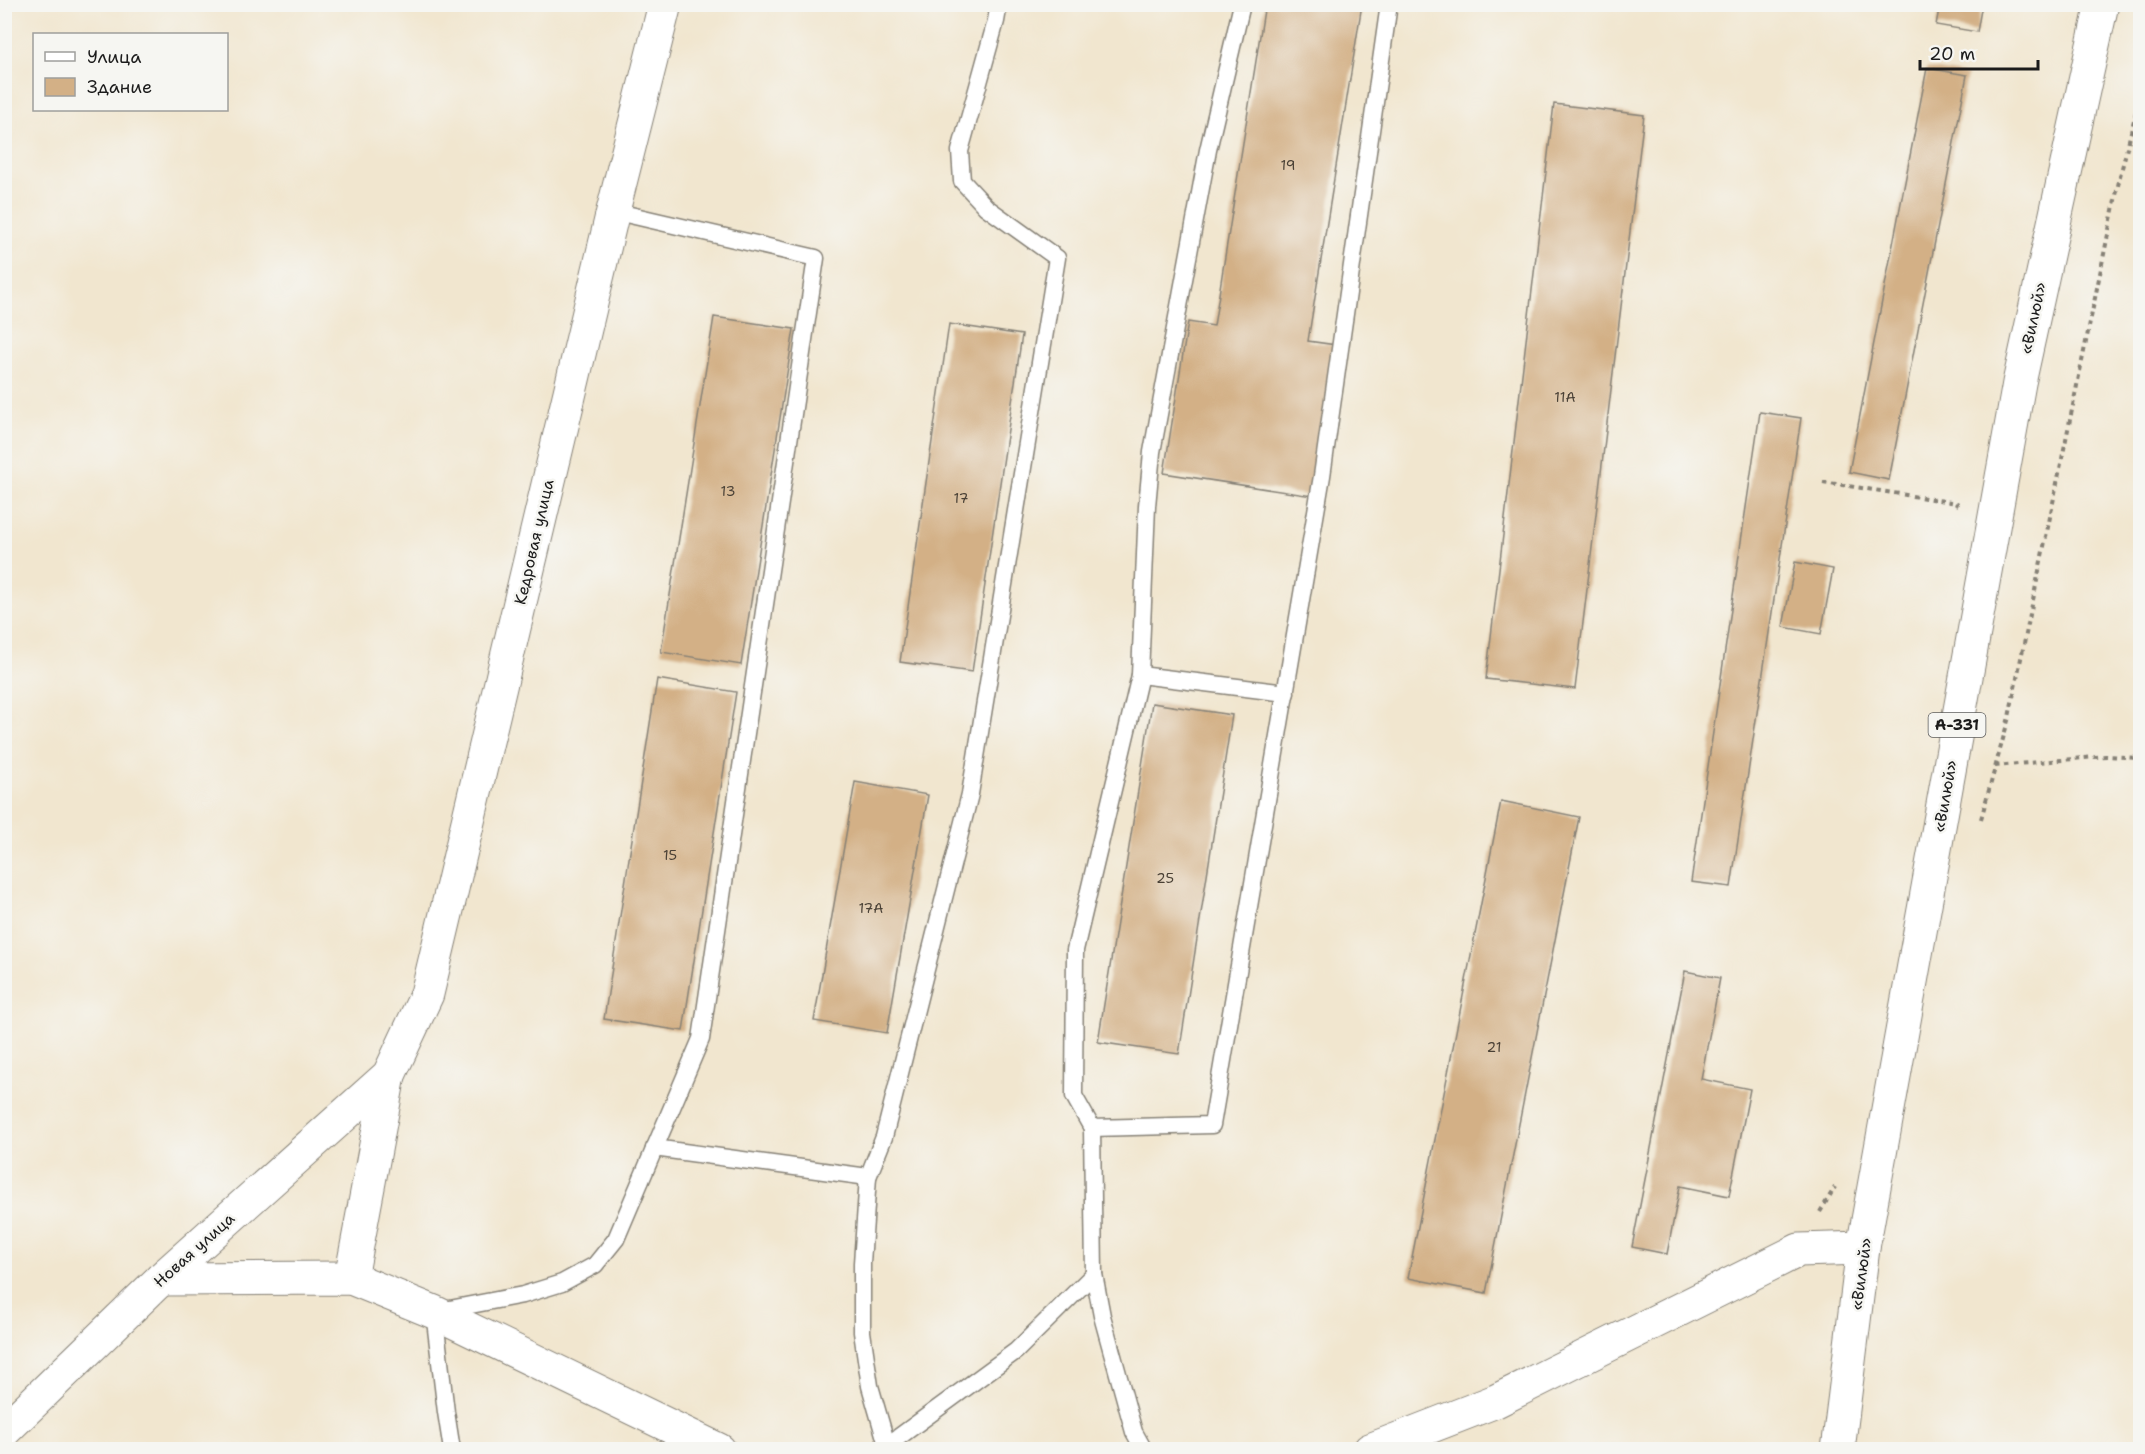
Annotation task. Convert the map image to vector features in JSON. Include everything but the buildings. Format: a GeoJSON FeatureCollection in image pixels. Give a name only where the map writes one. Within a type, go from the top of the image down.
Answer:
{"type":"FeatureCollection","features":[{"type":"Feature","properties":{"kind":"main road","name":"Кедровая улица"},"geometry":{"type":"LineString","coordinates":[[389,1075],[427,994],[613,211],[665,4]]}},
{"type":"Feature","properties":{"kind":"main road","name":"«Вилюй»"},"geometry":{"type":"LineString","coordinates":[[1838,1449],[1863,1248],[2019,383],[2102,4]]}},
{"type":"Feature","properties":{"kind":"main road"},"geometry":{"type":"LineString","coordinates":[[351,1278],[389,1075]]}},
{"type":"Feature","properties":{"kind":"main road","name":"Новая улица"},"geometry":{"type":"LineString","coordinates":[[4,1431],[161,1279],[389,1075]]}},
{"type":"Feature","properties":{"kind":"main road"},"geometry":{"type":"LineString","coordinates":[[1370,1449],[1496,1401],[1798,1250],[1863,1248]]}},
{"type":"Feature","properties":{"kind":"main road"},"geometry":{"type":"LineString","coordinates":[[161,1279],[351,1278],[434,1311],[720,1449]]}},
{"type":"Feature","properties":{"kind":"lane"},"geometry":{"type":"LineString","coordinates":[[999,4],[960,151],[962,181],[986,207],[1057,258],[970,794],[884,1137],[868,1177],[862,1263],[862,1332],[870,1386],[884,1447],[1016,1351],[1094,1274]]}},
{"type":"Feature","properties":{"kind":"lane"},"geometry":{"type":"LineString","coordinates":[[1144,1449],[1134,1432],[1102,1316],[1094,1274],[1092,1128],[1074,1096],[1076,950],[1140,675],[1147,506],[1152,452],[1208,150],[1242,4]]}},
{"type":"Feature","properties":{"kind":"lane"},"geometry":{"type":"LineString","coordinates":[[1092,1128],[1212,1125],[1323,465],[1389,4]]}},
{"type":"Feature","properties":{"kind":"lane"},"geometry":{"type":"LineString","coordinates":[[452,1449],[434,1311],[523,1295],[562,1283],[595,1265],[616,1239],[702,1039],[816,258],[613,211]]}},
{"type":"Feature","properties":{"kind":"lane"},"geometry":{"type":"LineString","coordinates":[[1140,675],[1286,693]]}},
{"type":"Feature","properties":{"kind":"lane"},"geometry":{"type":"LineString","coordinates":[[654,1148],[868,1177]]}},
{"type":"Feature","properties":{"kind":"path"},"geometry":{"type":"LineString","coordinates":[[1823,482],[1957,503],[1955,514]]}},
{"type":"Feature","properties":{"kind":"path"},"geometry":{"type":"LineString","coordinates":[[1995,766],[2106,756],[2140,758]]}}]}
